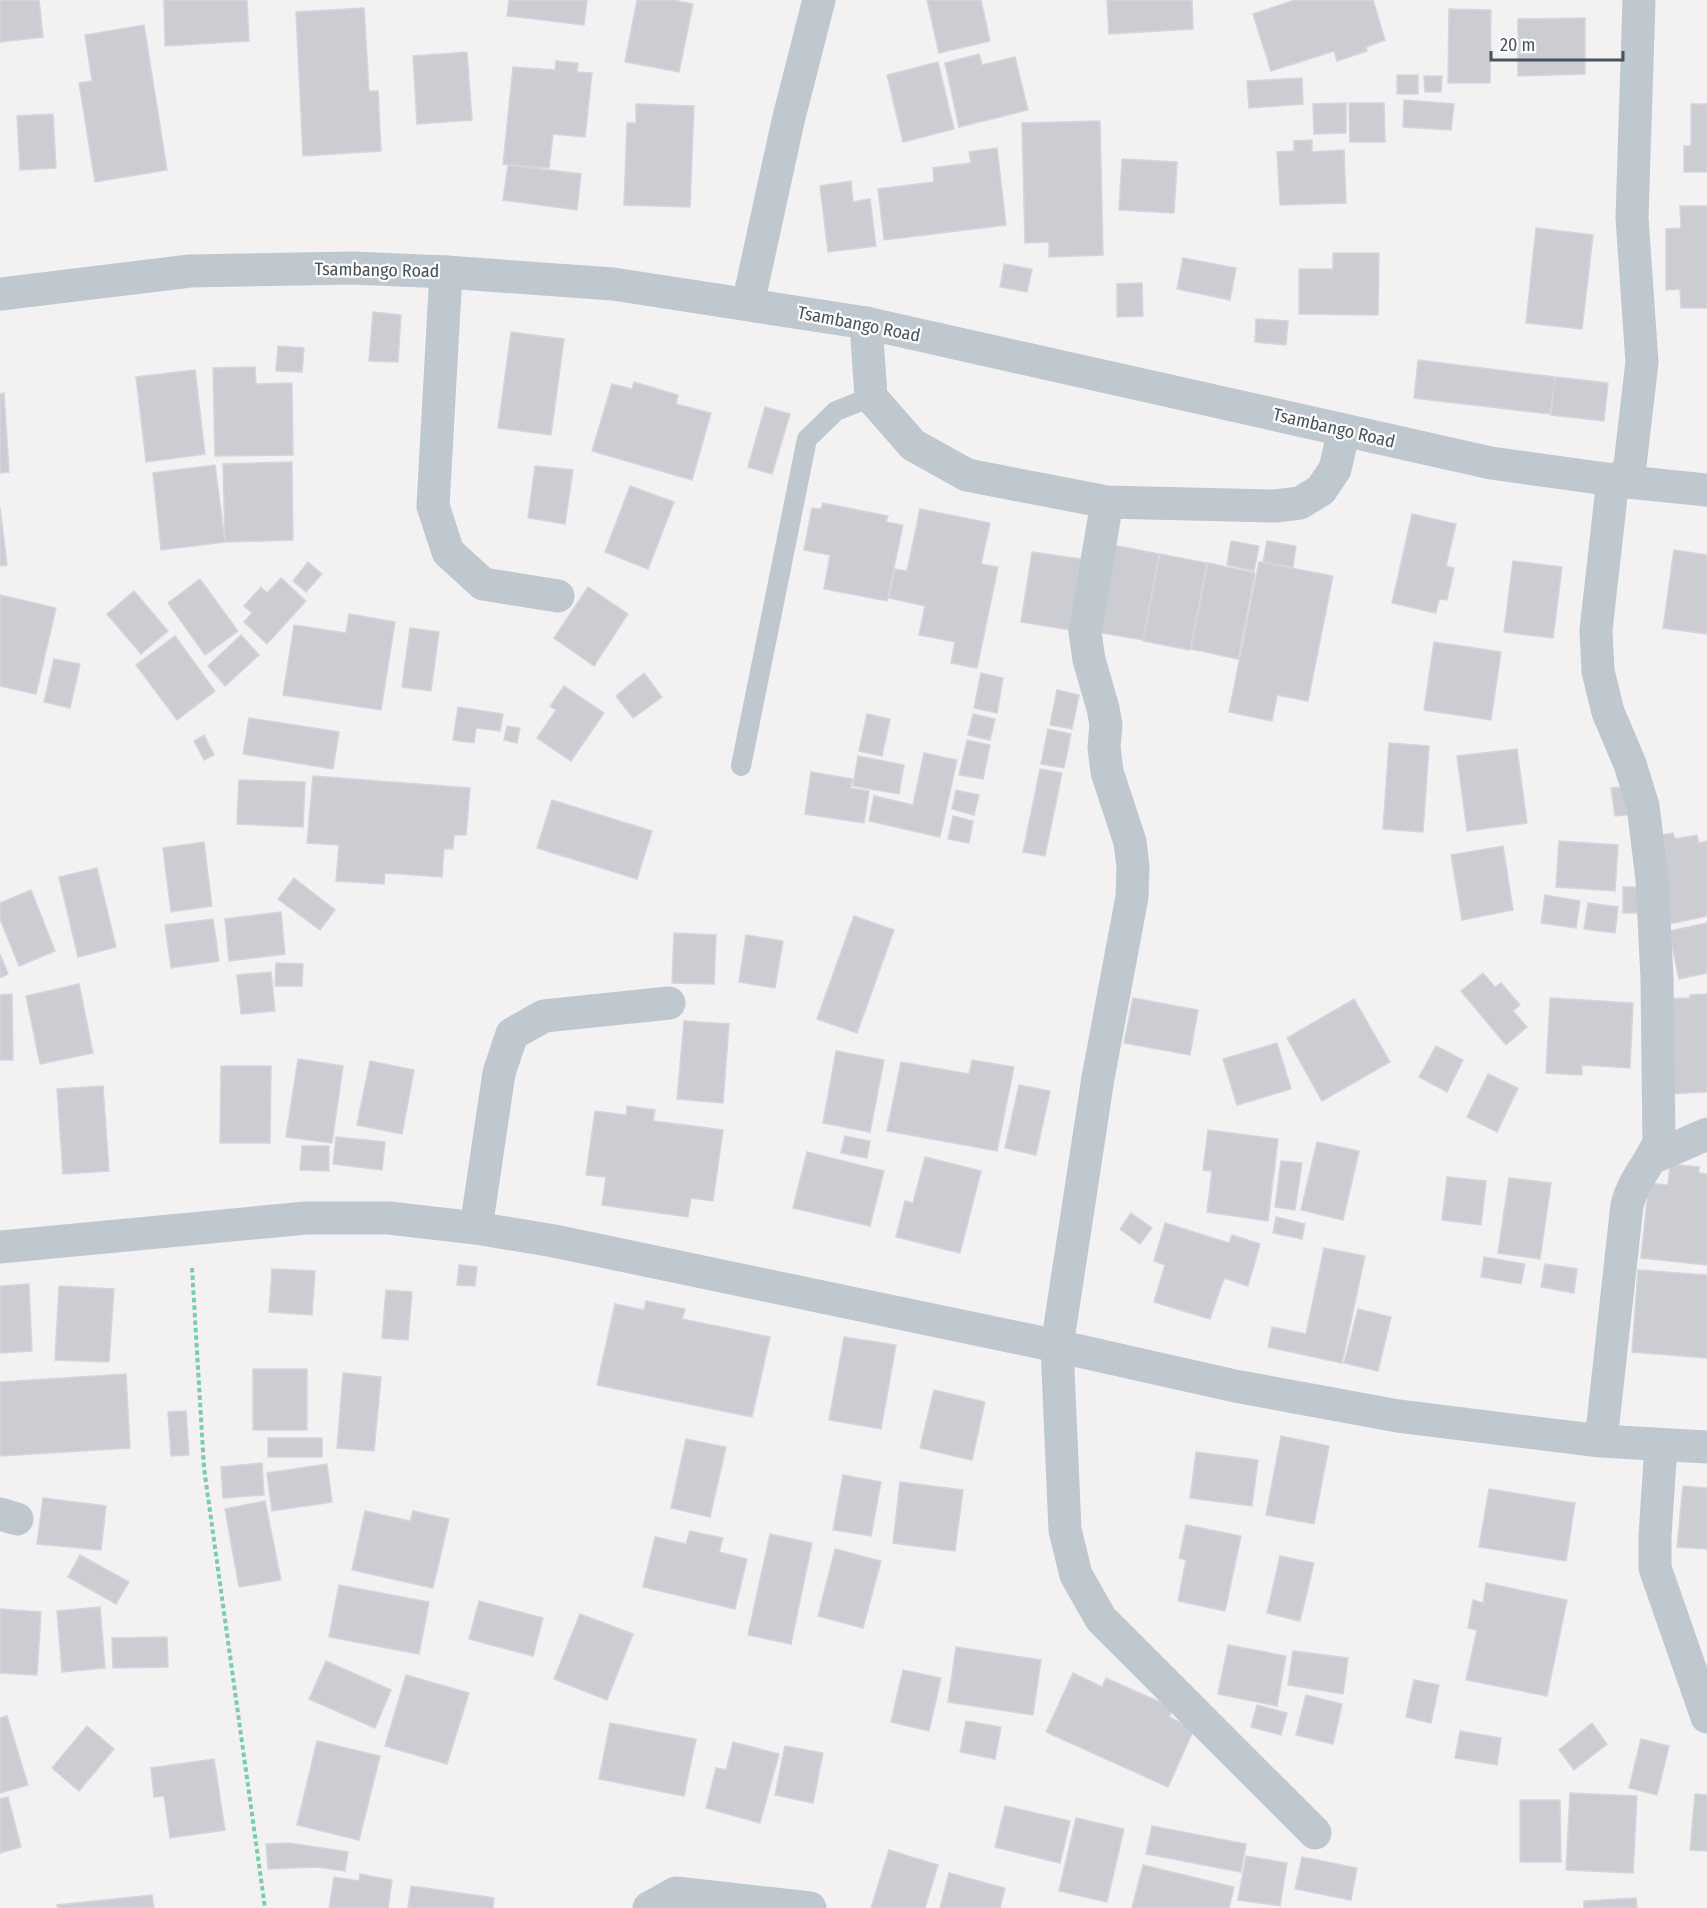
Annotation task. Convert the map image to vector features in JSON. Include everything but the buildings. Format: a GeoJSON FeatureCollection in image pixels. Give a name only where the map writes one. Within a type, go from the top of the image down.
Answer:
{"type":"FeatureCollection","features":[{"type":"Feature","properties":{"kind":"street"},"geometry":{"type":"LineString","coordinates":[[748,304],[788,121],[819,0]]}},
{"type":"Feature","properties":{"kind":"street"},"geometry":{"type":"LineString","coordinates":[[1601,1441],[1627,1204],[1631,1188],[1652,1158],[1659,1142],[1657,978],[1652,879],[1643,806],[1630,764],[1608,712],[1598,671],[1596,630],[1642,362],[1632,218],[1639,0]]}},
{"type":"Feature","properties":{"kind":"street","name":"Tsambango Road"},"geometry":{"type":"LineString","coordinates":[[0,294],[190,271],[353,268],[612,284],[866,323],[1491,463],[1707,490]]}},
{"type":"Feature","properties":{"kind":"street"},"geometry":{"type":"LineString","coordinates":[[446,272],[433,506],[448,552],[483,584],[558,596]]}},
{"type":"Feature","properties":{"kind":"street"},"geometry":{"type":"LineString","coordinates":[[866,323],[871,397],[913,445],[967,475],[1107,502],[1275,506],[1300,503],[1321,490],[1335,469],[1344,430]]}},
{"type":"Feature","properties":{"kind":"street"},"geometry":{"type":"LineString","coordinates":[[1107,502],[1085,632],[1089,660],[1106,725],[1104,747],[1107,772],[1130,842],[1133,867],[1132,897],[1098,1077],[1057,1346],[1065,1530],[1076,1575],[1101,1619],[1315,1833]]}},
{"type":"Feature","properties":{"kind":"street"},"geometry":{"type":"LineString","coordinates":[[476,1228],[499,1073],[512,1034],[544,1016],[669,1003]]}},
{"type":"Feature","properties":{"kind":"street"},"geometry":{"type":"LineString","coordinates":[[1652,1158],[1707,1134]]}},
{"type":"Feature","properties":{"kind":"street"},"geometry":{"type":"LineString","coordinates":[[0,1247],[306,1218],[389,1218],[476,1228],[554,1241],[1057,1346],[1235,1386],[1398,1416],[1601,1441],[1707,1447]]}},
{"type":"Feature","properties":{"kind":"street"},"geometry":{"type":"LineString","coordinates":[[1661,1445],[1655,1568],[1707,1717]]}},
{"type":"Feature","properties":{"kind":"street"},"geometry":{"type":"LineString","coordinates":[[649,1908],[676,1893],[810,1908]]}},
{"type":"Feature","properties":{"kind":"lane"},"geometry":{"type":"LineString","coordinates":[[741,766],[807,439],[836,411],[871,397]]}},
{"type":"Feature","properties":{"kind":"path"},"geometry":{"type":"LineString","coordinates":[[190,1229],[204,1468],[265,1908]]}}]}
